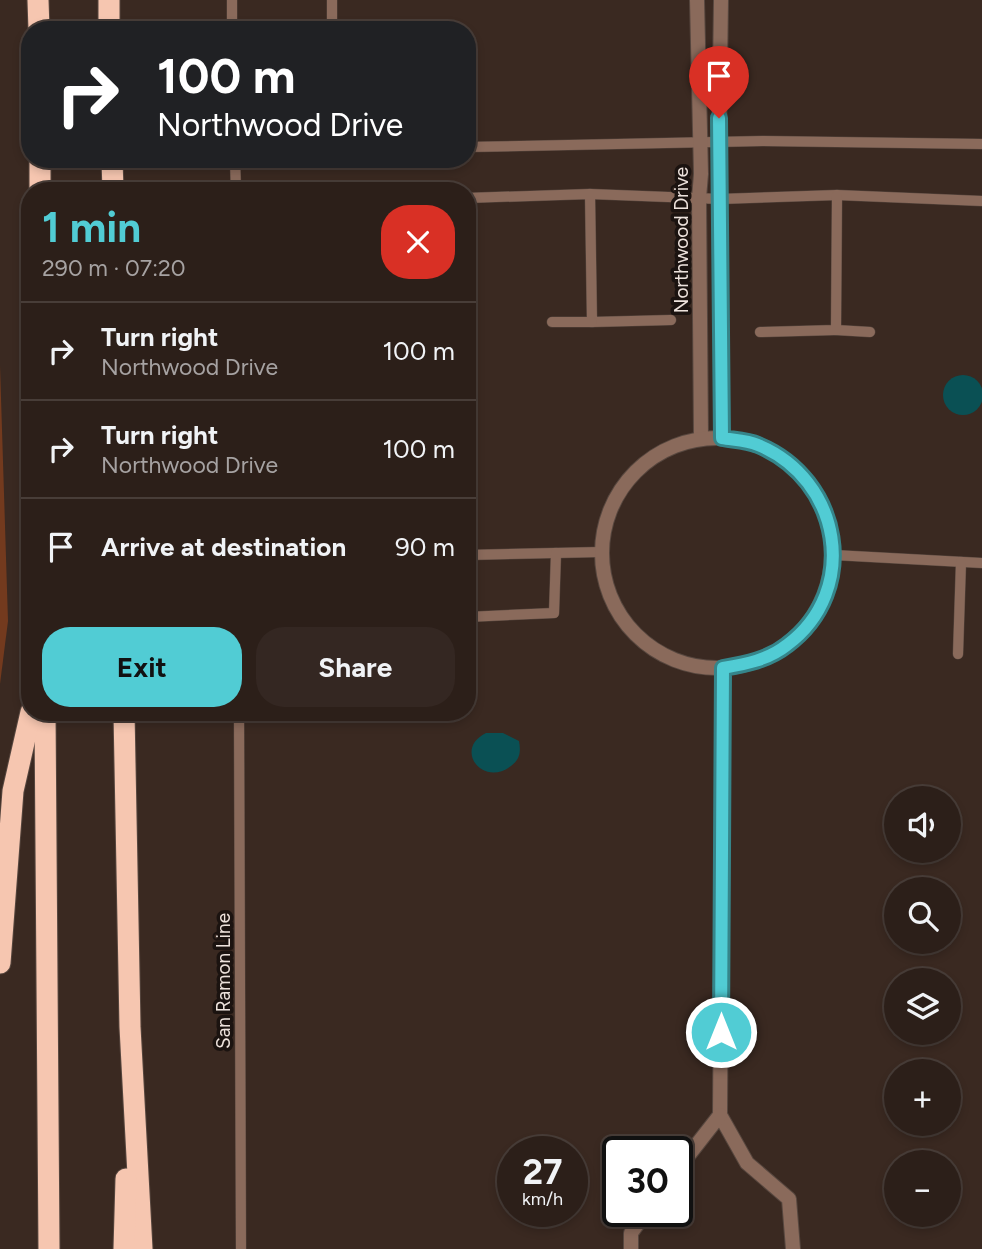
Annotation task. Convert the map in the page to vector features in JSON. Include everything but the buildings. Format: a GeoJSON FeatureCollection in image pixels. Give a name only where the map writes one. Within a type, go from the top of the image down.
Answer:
{"type":"FeatureCollection","features":[{"type":"Feature","properties":{"kind":"highway"},"geometry":{"type":"LineString","coordinates":[[38,0],[39,21]]}},
{"type":"Feature","properties":{"kind":"highway"},"geometry":{"type":"LineString","coordinates":[[109,0],[109,21]]}},
{"type":"Feature","properties":{"kind":"highway"},"geometry":{"type":"LineString","coordinates":[[0,963],[13,791],[29,721]]}},
{"type":"Feature","properties":{"kind":"highway"},"geometry":{"type":"LineString","coordinates":[[45,721],[49,1249]]}},
{"type":"Feature","properties":{"kind":"highway"},"geometry":{"type":"LineString","coordinates":[[124,721],[130,1027],[142,1249]]}},
{"type":"Feature","properties":{"kind":"highway"},"geometry":{"type":"LineString","coordinates":[[124,1249],[130,1027]]}},
{"type":"Feature","properties":{"kind":"street","name":"Northwood Drive"},"geometry":{"type":"LineString","coordinates":[[697,0],[701,174],[701,439]]}},
{"type":"Feature","properties":{"kind":"street","name":"Northwood Drive"},"geometry":{"type":"LineString","coordinates":[[721,0],[719,142],[722,438]]}},
{"type":"Feature","properties":{"kind":"street"},"geometry":{"type":"LineString","coordinates":[[722,438],[757,444],[788,461],[813,487],[829,519],[834,555],[828,589],[812,620],[788,645],[757,662],[723,668],[691,666],[662,655],[637,636],[618,612],[605,583],[601,552],[605,525],[615,499],[630,477],[651,459],[675,446],[701,439],[722,438]]}},
{"type":"Feature","properties":{"kind":"street"},"geometry":{"type":"LineString","coordinates":[[723,668],[720,1115],[747,1163],[789,1199],[793,1249]]}},
{"type":"Feature","properties":{"kind":"street"},"geometry":{"type":"LineString","coordinates":[[693,1150],[720,1115]]}},
{"type":"Feature","properties":{"kind":"street"},"geometry":{"type":"LineString","coordinates":[[631,1249],[631,1233],[635,1227]]}},
{"type":"Feature","properties":{"kind":"lane"},"geometry":{"type":"LineString","coordinates":[[232,0],[232,21]]}},
{"type":"Feature","properties":{"kind":"lane"},"geometry":{"type":"LineString","coordinates":[[332,0],[332,21]]}},
{"type":"Feature","properties":{"kind":"lane"},"geometry":{"type":"LineString","coordinates":[[476,147],[700,142],[982,144]]}},
{"type":"Feature","properties":{"kind":"lane"},"geometry":{"type":"LineString","coordinates":[[590,194],[592,321]]}},
{"type":"Feature","properties":{"kind":"lane"},"geometry":{"type":"LineString","coordinates":[[476,198],[590,194],[720,199],[837,195],[982,201]]}},
{"type":"Feature","properties":{"kind":"lane"},"geometry":{"type":"LineString","coordinates":[[836,330],[837,195]]}},
{"type":"Feature","properties":{"kind":"lane"},"geometry":{"type":"LineString","coordinates":[[552,322],[671,320]]}},
{"type":"Feature","properties":{"kind":"lane"},"geometry":{"type":"LineString","coordinates":[[760,332],[870,332]]}},
{"type":"Feature","properties":{"kind":"lane"},"geometry":{"type":"LineString","coordinates":[[476,555],[601,552]]}},
{"type":"Feature","properties":{"kind":"lane"},"geometry":{"type":"LineString","coordinates":[[476,617],[554,613],[556,553]]}},
{"type":"Feature","properties":{"kind":"lane"},"geometry":{"type":"LineString","coordinates":[[834,555],[982,564]]}},
{"type":"Feature","properties":{"kind":"lane"},"geometry":{"type":"LineString","coordinates":[[958,654],[961,562]]}},
{"type":"Feature","properties":{"kind":"lane","name":"San Ramon Line"},"geometry":{"type":"LineString","coordinates":[[239,721],[241,1249]]}},
{"type":"Feature","properties":{"kind":"shaded area"},"geometry":{"type":"Polygon","coordinates":[[[0,366],[8,621],[0,684],[0,366]]]}},
{"type":"Feature","properties":{"kind":"water"},"geometry":{"type":"Polygon","coordinates":[[[963,375],[971,376],[977,381],[982,387],[982,403],[977,409],[971,414],[963,415],[955,414],[949,409],[944,403],[943,395],[944,387],[949,381],[955,376],[963,375]]]}},
{"type":"Feature","properties":{"kind":"water"},"geometry":{"type":"Polygon","coordinates":[[[486,733],[503,733],[519,741],[520,749],[516,761],[501,772],[482,769],[472,756],[476,740],[486,733]]]}},
{"type":"Feature","properties":{"kind":"route"},"geometry":{"type":"LineString","coordinates":[[719,118],[722,438],[757,444],[788,461],[813,487],[829,519],[834,555],[828,589],[812,620],[800,633],[788,645],[757,662],[723,668],[721,1032]]}}]}
